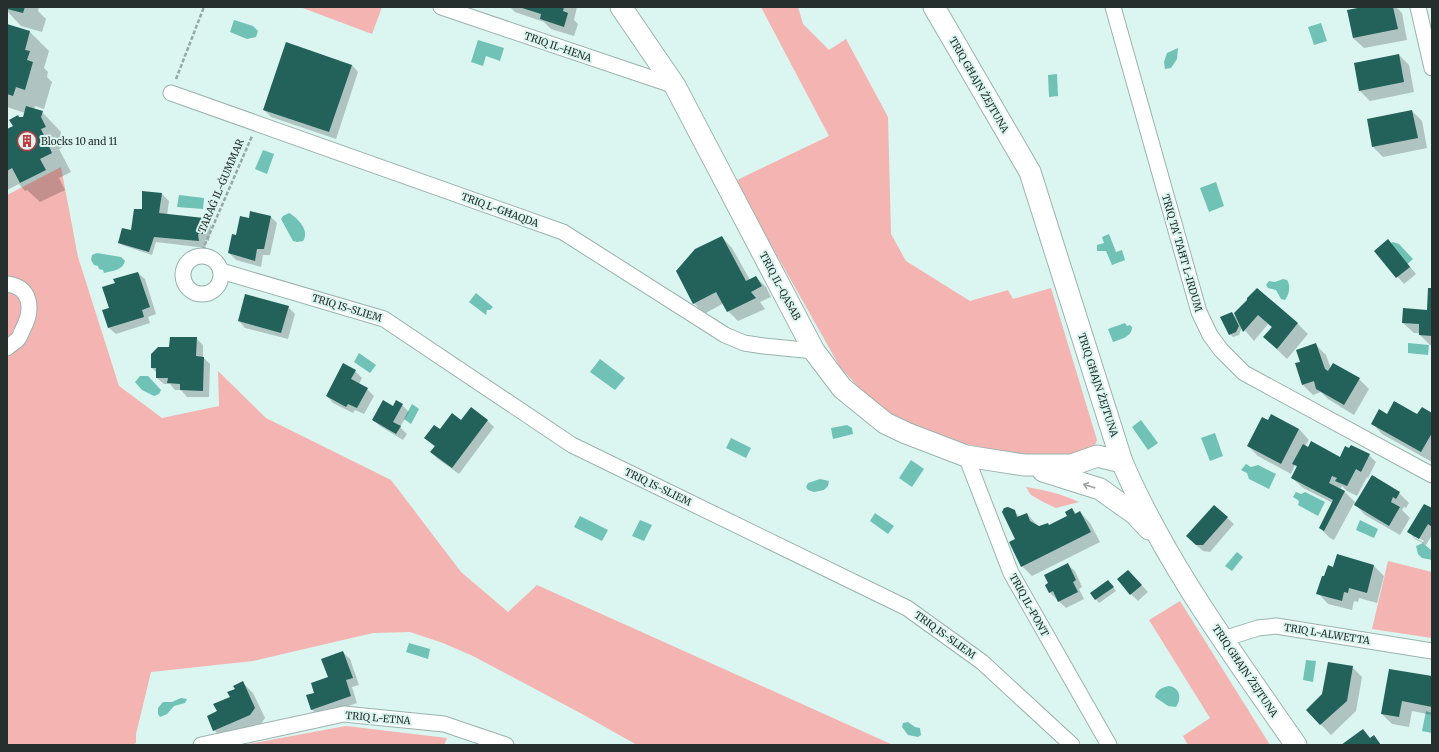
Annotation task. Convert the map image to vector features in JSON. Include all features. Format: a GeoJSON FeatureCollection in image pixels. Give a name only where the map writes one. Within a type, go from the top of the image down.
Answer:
{"type":"FeatureCollection","features":[{"type":"Feature","properties":{"kind":"street","name":"TRIQ IL-HENA"},"geometry":{"type":"LineString","coordinates":[[442,7],[675,86]]}},
{"type":"Feature","properties":{"kind":"street","name":"TRIQ IL-QASAB"},"geometry":{"type":"LineString","coordinates":[[621,7],[675,86],[814,351],[842,388],[885,423],[906,433],[966,456],[1024,464],[1072,465],[1097,456],[1126,470]]}},
{"type":"Feature","properties":{"kind":"street","name":"TRIQ GĦAJN ŻEJTUNA"},"geometry":{"type":"LineString","coordinates":[[934,7],[1030,172],[1126,470],[1163,544],[1223,639],[1296,745]]}},
{"type":"Feature","properties":{"kind":"street","name":"TRIQ TA' TAĦT L-IRDUM"},"geometry":{"type":"LineString","coordinates":[[1113,7],[1199,312],[1210,335],[1221,350],[1244,373],[1432,475]]}},
{"type":"Feature","properties":{"kind":"street"},"geometry":{"type":"LineString","coordinates":[[1418,7],[1432,68]]}},
{"type":"Feature","properties":{"kind":"street","name":"TRIQ L-GĦAQDA"},"geometry":{"type":"LineString","coordinates":[[171,93],[562,232],[725,335],[744,342],[814,351]]}},
{"type":"Feature","properties":{"kind":"street"},"geometry":{"type":"LineString","coordinates":[[200,256],[207,256],[214,260],[218,264],[221,271],[221,277],[216,289],[210,292],[197,293],[186,286],[184,280],[183,274],[185,267],[194,258],[200,256]]}},
{"type":"Feature","properties":{"kind":"street","name":"TRIQ IS-SLIEM"},"geometry":{"type":"LineString","coordinates":[[221,271],[384,318],[572,445],[907,608],[982,662],[1072,745]]}},
{"type":"Feature","properties":{"kind":"street"},"geometry":{"type":"LineString","coordinates":[[7,284],[14,285],[22,290],[29,299],[30,309],[26,324],[18,340],[7,348]]}},
{"type":"Feature","properties":{"kind":"street","name":"TRIQ IL-PONT"},"geometry":{"type":"LineString","coordinates":[[966,456],[1011,573],[1109,745]]}},
{"type":"Feature","properties":{"kind":"street","name":"TRIQ IL-QASAB"},"geometry":{"type":"LineString","coordinates":[[1024,464],[1100,489],[1135,514],[1163,544]]}},
{"type":"Feature","properties":{"kind":"street"},"geometry":{"type":"LineString","coordinates":[[1114,499],[1126,470]]}},
{"type":"Feature","properties":{"kind":"street","name":"TRIQ L-ALWETTA"},"geometry":{"type":"LineString","coordinates":[[1223,639],[1258,628],[1276,626],[1432,651]]}},
{"type":"Feature","properties":{"kind":"street","name":"TRIQ L-ETNA"},"geometry":{"type":"LineString","coordinates":[[201,745],[344,714],[444,724],[506,745]]}},
{"type":"Feature","properties":{"kind":"path"},"geometry":{"type":"LineString","coordinates":[[171,93],[204,7]]}},
{"type":"Feature","properties":{"kind":"path","name":"TARAĠ IL-ĠUMMAR"},"geometry":{"type":"LineString","coordinates":[[200,256],[257,123]]}},
{"type":"Feature","properties":{"kind":"shaded area"},"geometry":{"type":"Polygon","coordinates":[[[300,7],[382,7],[372,34],[300,7]]]}},
{"type":"Feature","properties":{"kind":"shaded area"},"geometry":{"type":"Polygon","coordinates":[[[761,7],[798,7],[803,24],[829,50],[846,39],[888,117],[891,234],[906,261],[970,301],[1008,290],[1013,299],[1051,288],[1097,440],[1095,445],[1088,452],[1074,459],[1029,457],[947,440],[905,422],[885,410],[862,391],[840,367],[735,181],[829,136],[761,7]]]}},
{"type":"Feature","properties":{"kind":"shaded area"},"geometry":{"type":"Polygon","coordinates":[[[234,20],[253,26],[258,31],[256,37],[247,39],[230,32],[234,20]]]}},
{"type":"Feature","properties":{"kind":"shaded area"},"geometry":{"type":"Polygon","coordinates":[[[1321,23],[1327,41],[1314,45],[1308,27],[1321,23]]]}},
{"type":"Feature","properties":{"kind":"shaded area"},"geometry":{"type":"Polygon","coordinates":[[[478,40],[504,48],[500,61],[486,56],[483,66],[471,62],[478,40]]]}},
{"type":"Feature","properties":{"kind":"shaded area"},"geometry":{"type":"Polygon","coordinates":[[[1178,48],[1177,59],[1171,68],[1165,69],[1164,62],[1167,53],[1178,48]]]}},
{"type":"Feature","properties":{"kind":"shaded area"},"geometry":{"type":"Polygon","coordinates":[[[1057,74],[1058,96],[1049,97],[1048,75],[1057,74]]]}},
{"type":"Feature","properties":{"kind":"shaded area"},"geometry":{"type":"Polygon","coordinates":[[[263,150],[274,154],[267,174],[255,169],[263,150]]]}},
{"type":"Feature","properties":{"kind":"shaded area"},"geometry":{"type":"Polygon","coordinates":[[[61,167],[78,257],[119,386],[162,418],[219,406],[218,371],[266,418],[391,480],[461,572],[508,612],[537,585],[893,745],[637,745],[473,656],[443,643],[410,632],[373,633],[253,661],[151,672],[136,734],[136,743],[132,745],[7,745],[7,195],[61,167]]]}},
{"type":"Feature","properties":{"kind":"shaded area"},"geometry":{"type":"Polygon","coordinates":[[[1216,182],[1224,206],[1209,212],[1200,188],[1216,182]]]}},
{"type":"Feature","properties":{"kind":"shaded area"},"geometry":{"type":"Polygon","coordinates":[[[179,195],[204,198],[203,209],[177,207],[179,195]]]}},
{"type":"Feature","properties":{"kind":"shaded area"},"geometry":{"type":"Polygon","coordinates":[[[289,213],[299,221],[304,229],[305,237],[303,241],[293,241],[281,219],[289,213]]]}},
{"type":"Feature","properties":{"kind":"shaded area"},"geometry":{"type":"Polygon","coordinates":[[[1109,234],[1116,252],[1122,250],[1125,260],[1112,265],[1106,251],[1097,251],[1097,245],[1104,243],[1102,237],[1109,234]]]}},
{"type":"Feature","properties":{"kind":"shaded area"},"geometry":{"type":"Polygon","coordinates":[[[1393,242],[1399,244],[1413,259],[1405,266],[1391,243],[1393,242]]]}},
{"type":"Feature","properties":{"kind":"shaded area"},"geometry":{"type":"Polygon","coordinates":[[[97,253],[121,257],[125,261],[124,264],[114,271],[104,273],[98,266],[94,265],[91,260],[92,255],[97,253]]]}},
{"type":"Feature","properties":{"kind":"shaded area"},"geometry":{"type":"Polygon","coordinates":[[[1283,279],[1287,280],[1289,285],[1288,296],[1285,300],[1281,299],[1276,290],[1268,288],[1266,285],[1269,281],[1275,282],[1283,279]]]}},
{"type":"Feature","properties":{"kind":"shaded area"},"geometry":{"type":"Polygon","coordinates":[[[476,293],[493,307],[490,310],[487,310],[486,315],[469,302],[476,293]]]}},
{"type":"Feature","properties":{"kind":"shaded area"},"geometry":{"type":"Polygon","coordinates":[[[1125,323],[1127,326],[1130,325],[1132,327],[1132,330],[1126,337],[1113,342],[1108,329],[1125,323]]]}},
{"type":"Feature","properties":{"kind":"shaded area"},"geometry":{"type":"Polygon","coordinates":[[[1408,343],[1429,345],[1428,355],[1408,353],[1408,343]]]}},
{"type":"Feature","properties":{"kind":"shaded area"},"geometry":{"type":"Polygon","coordinates":[[[359,353],[376,365],[370,373],[354,362],[359,353]]]}},
{"type":"Feature","properties":{"kind":"shaded area"},"geometry":{"type":"Polygon","coordinates":[[[600,359],[625,378],[615,390],[590,372],[600,359]]]}},
{"type":"Feature","properties":{"kind":"shaded area"},"geometry":{"type":"Polygon","coordinates":[[[140,376],[148,376],[161,390],[159,394],[154,396],[142,390],[135,382],[140,376]]]}},
{"type":"Feature","properties":{"kind":"shaded area"},"geometry":{"type":"Polygon","coordinates":[[[412,404],[419,409],[411,424],[404,419],[412,404]]]}},
{"type":"Feature","properties":{"kind":"shaded area"},"geometry":{"type":"Polygon","coordinates":[[[1141,420],[1158,443],[1148,450],[1132,427],[1141,420]]]}},
{"type":"Feature","properties":{"kind":"shaded area"},"geometry":{"type":"Polygon","coordinates":[[[847,425],[852,428],[853,434],[833,439],[831,428],[847,425]]]}},
{"type":"Feature","properties":{"kind":"shaded area"},"geometry":{"type":"Polygon","coordinates":[[[1215,433],[1223,456],[1210,461],[1201,438],[1215,433]]]}},
{"type":"Feature","properties":{"kind":"shaded area"},"geometry":{"type":"Polygon","coordinates":[[[731,438],[751,448],[746,458],[726,448],[731,438]]]}},
{"type":"Feature","properties":{"kind":"shaded area"},"geometry":{"type":"Polygon","coordinates":[[[911,460],[924,469],[912,487],[899,478],[911,460]]]}},
{"type":"Feature","properties":{"kind":"shaded area"},"geometry":{"type":"Polygon","coordinates":[[[1246,464],[1251,467],[1258,465],[1276,474],[1269,489],[1249,479],[1247,473],[1241,470],[1246,464]]]}},
{"type":"Feature","properties":{"kind":"shaded area"},"geometry":{"type":"Polygon","coordinates":[[[820,479],[829,481],[828,486],[824,490],[814,492],[808,490],[806,487],[808,483],[820,479]]]}},
{"type":"Feature","properties":{"kind":"shaded area"},"geometry":{"type":"Polygon","coordinates":[[[1026,487],[1040,489],[1079,502],[1056,508],[1031,495],[1026,487]]]}},
{"type":"Feature","properties":{"kind":"shaded area"},"geometry":{"type":"Polygon","coordinates":[[[1296,492],[1301,494],[1305,492],[1325,502],[1318,516],[1298,505],[1298,500],[1293,497],[1296,492]]]}},
{"type":"Feature","properties":{"kind":"shaded area"},"geometry":{"type":"Polygon","coordinates":[[[875,513],[894,526],[888,534],[870,521],[875,513]]]}},
{"type":"Feature","properties":{"kind":"shaded area"},"geometry":{"type":"Polygon","coordinates":[[[580,516],[608,530],[602,541],[574,527],[580,516]]]}},
{"type":"Feature","properties":{"kind":"shaded area"},"geometry":{"type":"Polygon","coordinates":[[[640,520],[652,525],[644,541],[632,536],[640,520]]]}},
{"type":"Feature","properties":{"kind":"shaded area"},"geometry":{"type":"Polygon","coordinates":[[[1360,520],[1378,529],[1374,538],[1356,530],[1360,520]]]}},
{"type":"Feature","properties":{"kind":"shaded area"},"geometry":{"type":"Polygon","coordinates":[[[1423,543],[1432,551],[1432,560],[1422,558],[1418,554],[1416,546],[1423,543]]]}},
{"type":"Feature","properties":{"kind":"shaded area"},"geometry":{"type":"Polygon","coordinates":[[[1237,552],[1243,557],[1232,571],[1225,566],[1237,552]]]}},
{"type":"Feature","properties":{"kind":"shaded area"},"geometry":{"type":"Polygon","coordinates":[[[1388,561],[1432,572],[1432,638],[1372,629],[1388,561]]]}},
{"type":"Feature","properties":{"kind":"shaded area"},"geometry":{"type":"Polygon","coordinates":[[[1180,601],[1270,745],[1188,745],[1183,736],[1210,718],[1149,620],[1180,601]]]}},
{"type":"Feature","properties":{"kind":"shaded area"},"geometry":{"type":"Polygon","coordinates":[[[409,643],[430,649],[428,659],[406,652],[409,643]]]}},
{"type":"Feature","properties":{"kind":"shaded area"},"geometry":{"type":"Polygon","coordinates":[[[1306,660],[1316,661],[1313,682],[1303,680],[1306,660]]]}},
{"type":"Feature","properties":{"kind":"shaded area"},"geometry":{"type":"Polygon","coordinates":[[[1169,686],[1176,689],[1179,694],[1179,700],[1176,707],[1168,706],[1155,697],[1160,689],[1169,686]]]}},
{"type":"Feature","properties":{"kind":"shaded area"},"geometry":{"type":"Polygon","coordinates":[[[181,698],[187,699],[185,703],[174,706],[167,714],[160,717],[158,714],[158,708],[163,702],[172,702],[181,698]]]}},
{"type":"Feature","properties":{"kind":"shaded area"},"geometry":{"type":"Polygon","coordinates":[[[1426,711],[1432,713],[1432,733],[1422,731],[1426,711]]]}},
{"type":"Feature","properties":{"kind":"shaded area"},"geometry":{"type":"Polygon","coordinates":[[[908,722],[915,727],[920,728],[921,735],[918,737],[908,735],[902,727],[903,723],[908,722]]]}},
{"type":"Feature","properties":{"kind":"shaded area"},"geometry":{"type":"Polygon","coordinates":[[[346,726],[447,738],[444,745],[248,745],[346,726]]]}},
{"type":"Feature","properties":{"kind":"building"},"geometry":{"type":"Polygon","coordinates":[[[7,7],[25,7],[23,13],[7,9],[7,7]]]}},
{"type":"Feature","properties":{"kind":"building"},"geometry":{"type":"Polygon","coordinates":[[[519,7],[564,7],[563,11],[568,13],[564,27],[540,19],[541,14],[519,7]]]}},
{"type":"Feature","properties":{"kind":"building"},"geometry":{"type":"Polygon","coordinates":[[[1363,7],[1393,7],[1398,29],[1353,38],[1347,10],[1363,7]]]}},
{"type":"Feature","properties":{"kind":"building"},"geometry":{"type":"Polygon","coordinates":[[[7,24],[30,31],[25,50],[30,51],[27,60],[33,62],[25,90],[16,87],[13,96],[7,94],[7,24]]]}},
{"type":"Feature","properties":{"kind":"building"},"geometry":{"type":"Polygon","coordinates":[[[286,42],[352,65],[329,132],[263,110],[286,42]]]}},
{"type":"Feature","properties":{"kind":"building"},"geometry":{"type":"Polygon","coordinates":[[[1399,54],[1404,82],[1359,91],[1354,63],[1399,54]]]}},
{"type":"Feature","properties":{"kind":"building","name":"Blocks 10 and 11"},"geometry":{"type":"Polygon","coordinates":[[[26,106],[43,111],[41,117],[46,127],[41,129],[52,153],[40,159],[46,170],[20,183],[12,168],[7,171],[7,129],[13,126],[9,120],[18,115],[19,117],[23,117],[26,106]]]}},
{"type":"Feature","properties":{"kind":"building"},"geometry":{"type":"Polygon","coordinates":[[[1412,110],[1418,138],[1372,147],[1367,119],[1412,110]]]}},
{"type":"Feature","properties":{"kind":"building"},"geometry":{"type":"Polygon","coordinates":[[[142,191],[162,193],[159,213],[204,218],[203,234],[198,234],[199,241],[154,237],[149,252],[118,243],[122,228],[131,230],[134,209],[142,209],[142,191]]]}},
{"type":"Feature","properties":{"kind":"building"},"geometry":{"type":"Polygon","coordinates":[[[250,211],[271,216],[264,249],[257,249],[255,261],[228,253],[232,234],[236,235],[240,216],[249,218],[250,211]]]}},
{"type":"Feature","properties":{"kind":"building"},"geometry":{"type":"Polygon","coordinates":[[[722,236],[746,281],[756,276],[762,286],[751,292],[756,298],[727,312],[716,292],[693,304],[676,271],[695,249],[722,236]]]}},
{"type":"Feature","properties":{"kind":"building"},"geometry":{"type":"Polygon","coordinates":[[[1388,239],[1410,267],[1396,278],[1374,251],[1388,239]]]}},
{"type":"Feature","properties":{"kind":"building"},"geometry":{"type":"Polygon","coordinates":[[[138,272],[150,307],[142,310],[144,317],[108,328],[102,310],[109,308],[102,287],[115,283],[113,279],[138,272]]]}},
{"type":"Feature","properties":{"kind":"building"},"geometry":{"type":"Polygon","coordinates":[[[1257,288],[1298,323],[1277,349],[1263,337],[1272,327],[1258,315],[1243,332],[1234,313],[1257,288]]]}},
{"type":"Feature","properties":{"kind":"building"},"geometry":{"type":"Polygon","coordinates":[[[1428,288],[1432,288],[1432,336],[1419,335],[1419,324],[1402,323],[1403,308],[1427,310],[1428,288]]]}},
{"type":"Feature","properties":{"kind":"building"},"geometry":{"type":"Polygon","coordinates":[[[245,294],[289,306],[281,333],[238,321],[245,294]]]}},
{"type":"Feature","properties":{"kind":"building"},"geometry":{"type":"Polygon","coordinates":[[[1232,312],[1239,326],[1236,332],[1229,335],[1220,317],[1232,312]]]}},
{"type":"Feature","properties":{"kind":"building"},"geometry":{"type":"Polygon","coordinates":[[[170,337],[197,337],[196,356],[204,357],[203,391],[180,390],[180,384],[167,383],[168,378],[156,378],[156,368],[151,368],[151,354],[158,347],[169,347],[170,337]]]}},
{"type":"Feature","properties":{"kind":"building"},"geometry":{"type":"Polygon","coordinates":[[[1316,343],[1325,369],[1328,371],[1333,363],[1360,378],[1344,405],[1316,389],[1314,381],[1302,385],[1295,363],[1300,362],[1296,350],[1316,343]]]}},
{"type":"Feature","properties":{"kind":"building"},"geometry":{"type":"Polygon","coordinates":[[[343,363],[356,370],[351,379],[368,388],[357,408],[348,404],[346,407],[326,396],[343,363]]]}},
{"type":"Feature","properties":{"kind":"building"},"geometry":{"type":"Polygon","coordinates":[[[383,400],[393,406],[396,400],[403,404],[393,422],[401,426],[396,434],[372,420],[383,400]]]}},
{"type":"Feature","properties":{"kind":"building"},"geometry":{"type":"Polygon","coordinates":[[[1394,401],[1417,414],[1422,407],[1432,413],[1432,433],[1421,452],[1371,424],[1379,409],[1387,414],[1394,401]]]}},
{"type":"Feature","properties":{"kind":"building"},"geometry":{"type":"Polygon","coordinates":[[[471,407],[488,420],[452,468],[430,452],[435,446],[424,438],[434,425],[440,429],[452,413],[461,420],[471,407]]]}},
{"type":"Feature","properties":{"kind":"building"},"geometry":{"type":"Polygon","coordinates":[[[1271,414],[1299,429],[1281,464],[1247,446],[1262,417],[1268,420],[1271,414]]]}},
{"type":"Feature","properties":{"kind":"building"},"geometry":{"type":"Polygon","coordinates":[[[1311,441],[1340,457],[1345,446],[1349,448],[1351,445],[1370,454],[1361,472],[1356,469],[1347,486],[1335,481],[1337,478],[1332,476],[1329,483],[1345,491],[1324,531],[1319,528],[1333,500],[1291,478],[1297,466],[1292,464],[1303,444],[1308,447],[1311,441]]]}},
{"type":"Feature","properties":{"kind":"building"},"geometry":{"type":"Polygon","coordinates":[[[1372,475],[1400,492],[1396,499],[1393,497],[1391,502],[1400,507],[1389,526],[1354,505],[1372,475]]]}},
{"type":"Feature","properties":{"kind":"building"},"geometry":{"type":"Polygon","coordinates":[[[1424,504],[1432,508],[1432,527],[1428,524],[1419,539],[1407,532],[1424,504]]]}},
{"type":"Feature","properties":{"kind":"building"},"geometry":{"type":"Polygon","coordinates":[[[1214,505],[1228,517],[1203,545],[1196,545],[1186,536],[1214,505]]]}},
{"type":"Feature","properties":{"kind":"building"},"geometry":{"type":"Polygon","coordinates":[[[1008,507],[1015,510],[1017,517],[1027,513],[1030,521],[1039,526],[1048,523],[1049,525],[1067,516],[1065,512],[1072,508],[1075,514],[1080,511],[1091,532],[1021,567],[1009,542],[1015,539],[1002,512],[1004,508],[1008,507]]]}},
{"type":"Feature","properties":{"kind":"building"},"geometry":{"type":"Polygon","coordinates":[[[1337,554],[1374,565],[1367,593],[1349,588],[1348,593],[1344,592],[1342,601],[1316,594],[1322,576],[1324,576],[1328,565],[1333,567],[1337,554]]]}},
{"type":"Feature","properties":{"kind":"building"},"geometry":{"type":"Polygon","coordinates":[[[1068,563],[1076,580],[1073,582],[1078,592],[1058,602],[1053,591],[1049,593],[1045,585],[1048,583],[1044,575],[1068,563]]]}},
{"type":"Feature","properties":{"kind":"building"},"geometry":{"type":"Polygon","coordinates":[[[1128,570],[1142,585],[1130,595],[1117,579],[1128,570]]]}},
{"type":"Feature","properties":{"kind":"building"},"geometry":{"type":"Polygon","coordinates":[[[1108,580],[1114,587],[1095,600],[1090,593],[1108,580]]]}},
{"type":"Feature","properties":{"kind":"building"},"geometry":{"type":"Polygon","coordinates":[[[343,651],[353,678],[346,680],[351,696],[311,710],[306,695],[314,693],[311,683],[328,677],[321,659],[343,651]]]}},
{"type":"Feature","properties":{"kind":"building"},"geometry":{"type":"Polygon","coordinates":[[[1328,662],[1353,666],[1347,701],[1320,725],[1306,710],[1322,694],[1328,662]]]}},
{"type":"Feature","properties":{"kind":"building"},"geometry":{"type":"Polygon","coordinates":[[[1389,669],[1432,676],[1432,707],[1402,701],[1399,717],[1381,714],[1389,669]]]}},
{"type":"Feature","properties":{"kind":"building"},"geometry":{"type":"Polygon","coordinates":[[[243,681],[255,708],[250,715],[213,731],[207,716],[217,711],[213,704],[230,697],[227,692],[235,689],[233,686],[243,681]]]}},
{"type":"Feature","properties":{"kind":"building"},"geometry":{"type":"Polygon","coordinates":[[[1363,729],[1370,738],[1374,735],[1381,745],[1341,745],[1363,729]]]}},
{"type":"Feature","properties":{"kind":"place","name":"Blocks 10 and 11"},"geometry":{"type":"Point","coordinates":[27,141]}}]}
